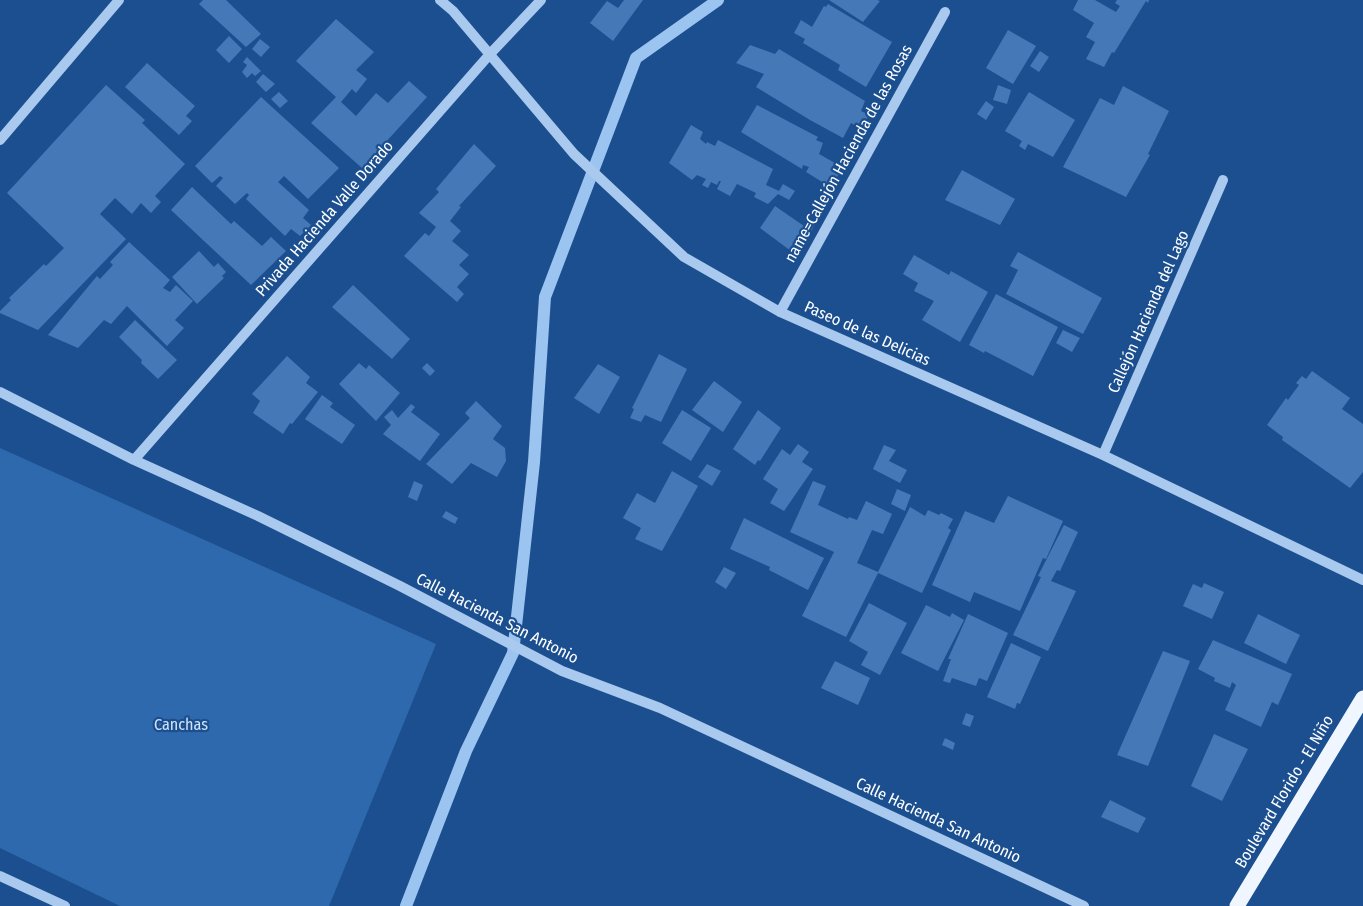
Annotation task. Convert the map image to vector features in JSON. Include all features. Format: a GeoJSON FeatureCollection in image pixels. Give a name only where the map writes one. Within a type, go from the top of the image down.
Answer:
{"type":"FeatureCollection","features":[{"type":"Feature","properties":{"kind":"main road","name":"Boulevard Florido - El Niño"},"geometry":{"type":"LineString","coordinates":[[1237,906],[1363,698]]}},
{"type":"Feature","properties":{"kind":"street"},"geometry":{"type":"LineString","coordinates":[[0,140],[119,0]]}},
{"type":"Feature","properties":{"kind":"street","name":"Paseo de las Delicias"},"geometry":{"type":"LineString","coordinates":[[440,0],[453,11],[574,154],[684,257],[780,312],[1103,455],[1363,580]]}},
{"type":"Feature","properties":{"kind":"street","name":"Privada Hacienda Valle Dorado"},"geometry":{"type":"LineString","coordinates":[[134,460],[490,54],[541,0]]}},
{"type":"Feature","properties":{"kind":"street","name":"name=Callejón Hacienda de las Rosas"},"geometry":{"type":"LineString","coordinates":[[780,312],[945,12]]}},
{"type":"Feature","properties":{"kind":"street","name":"Callejón Hacienda del Lago"},"geometry":{"type":"LineString","coordinates":[[1103,455],[1222,180]]}},
{"type":"Feature","properties":{"kind":"street","name":"Calle Hacienda San Antonio"},"geometry":{"type":"LineString","coordinates":[[0,392],[134,460],[258,516],[400,586],[562,671],[660,708],[1084,906]]}},
{"type":"Feature","properties":{"kind":"street"},"geometry":{"type":"LineString","coordinates":[[0,876],[65,906]]}},
{"type":"Feature","properties":{"kind":"green space","name":"Canchas"},"geometry":{"type":"Polygon","coordinates":[[[0,448],[436,644],[329,906],[120,906],[0,848],[0,448]]]}},
{"type":"Feature","properties":{"kind":"building"},"geometry":{"type":"Polygon","coordinates":[[[203,0],[226,0],[261,34],[246,47],[199,4],[203,0]]]}},
{"type":"Feature","properties":{"kind":"building"},"geometry":{"type":"Polygon","coordinates":[[[624,0],[643,0],[613,41],[590,23],[607,1],[618,8],[624,0]]]}},
{"type":"Feature","properties":{"kind":"building"},"geometry":{"type":"Polygon","coordinates":[[[829,0],[877,0],[880,1],[863,22],[829,0]]]}},
{"type":"Feature","properties":{"kind":"building"},"geometry":{"type":"Polygon","coordinates":[[[1078,0],[1095,0],[1116,12],[1120,6],[1115,3],[1117,0],[1149,0],[1148,3],[1146,1],[1104,67],[1086,59],[1095,42],[1086,37],[1094,23],[1073,10],[1078,0]]]}},
{"type":"Feature","properties":{"kind":"building"},"geometry":{"type":"Polygon","coordinates":[[[828,4],[892,42],[866,87],[838,70],[840,65],[803,43],[805,39],[794,33],[801,20],[812,27],[824,6],[828,4]]]}},
{"type":"Feature","properties":{"kind":"building"},"geometry":{"type":"Polygon","coordinates":[[[336,19],[374,52],[356,70],[367,79],[356,93],[352,89],[341,102],[356,116],[376,93],[388,103],[409,81],[427,97],[362,168],[311,123],[336,97],[296,61],[336,19]]]}},
{"type":"Feature","properties":{"kind":"building"},"geometry":{"type":"Polygon","coordinates":[[[1008,30],[1036,46],[1013,84],[986,68],[1008,30]]]}},
{"type":"Feature","properties":{"kind":"building"},"geometry":{"type":"Polygon","coordinates":[[[229,36],[242,49],[229,63],[216,50],[229,36]]]}},
{"type":"Feature","properties":{"kind":"building"},"geometry":{"type":"Polygon","coordinates":[[[260,39],[270,47],[261,57],[252,49],[260,39]]]}},
{"type":"Feature","properties":{"kind":"building"},"geometry":{"type":"Polygon","coordinates":[[[750,45],[775,54],[779,49],[865,101],[861,111],[869,115],[861,129],[851,123],[843,138],[756,87],[764,74],[736,63],[750,45]]]}},
{"type":"Feature","properties":{"kind":"building"},"geometry":{"type":"Polygon","coordinates":[[[1040,51],[1049,57],[1039,72],[1030,66],[1040,51]]]}},
{"type":"Feature","properties":{"kind":"building"},"geometry":{"type":"Polygon","coordinates":[[[247,57],[261,71],[255,76],[252,73],[247,78],[242,72],[247,65],[243,62],[247,57]]]}},
{"type":"Feature","properties":{"kind":"building"},"geometry":{"type":"Polygon","coordinates":[[[147,63],[195,106],[186,116],[192,121],[179,135],[125,87],[147,63]]]}},
{"type":"Feature","properties":{"kind":"building"},"geometry":{"type":"Polygon","coordinates":[[[263,74],[275,84],[266,92],[256,82],[263,74]]]}},
{"type":"Feature","properties":{"kind":"building"},"geometry":{"type":"Polygon","coordinates":[[[106,85],[145,120],[142,123],[185,164],[155,196],[161,202],[151,213],[141,203],[132,214],[115,198],[100,214],[126,239],[38,330],[0,311],[11,300],[9,298],[64,248],[7,193],[106,85]]]}},
{"type":"Feature","properties":{"kind":"building"},"geometry":{"type":"Polygon","coordinates":[[[998,85],[1011,90],[1007,104],[993,100],[998,85]]]}},
{"type":"Feature","properties":{"kind":"building"},"geometry":{"type":"Polygon","coordinates":[[[1123,86],[1169,111],[1148,154],[1150,155],[1126,197],[1063,167],[1100,98],[1114,105],[1123,86]]]}},
{"type":"Feature","properties":{"kind":"building"},"geometry":{"type":"Polygon","coordinates":[[[279,92],[288,101],[280,108],[271,99],[279,92]]]}},
{"type":"Feature","properties":{"kind":"building"},"geometry":{"type":"Polygon","coordinates":[[[1029,92],[1075,120],[1053,157],[1028,144],[1025,150],[1019,146],[1022,141],[1005,131],[1029,92]]]}},
{"type":"Feature","properties":{"kind":"building"},"geometry":{"type":"Polygon","coordinates":[[[261,97],[339,168],[308,199],[284,176],[278,182],[309,210],[303,218],[311,225],[300,236],[291,229],[285,236],[246,199],[249,195],[247,193],[235,204],[216,186],[223,178],[220,176],[212,183],[195,166],[261,97]]]}},
{"type":"Feature","properties":{"kind":"building"},"geometry":{"type":"Polygon","coordinates":[[[986,101],[994,107],[986,120],[977,114],[986,101]]]}},
{"type":"Feature","properties":{"kind":"building"},"geometry":{"type":"Polygon","coordinates":[[[757,105],[818,137],[816,140],[823,143],[819,154],[842,167],[832,188],[806,172],[809,167],[803,165],[802,169],[741,132],[757,105]]]}},
{"type":"Feature","properties":{"kind":"building"},"geometry":{"type":"Polygon","coordinates":[[[691,125],[703,132],[700,139],[706,144],[707,142],[715,146],[718,140],[773,169],[766,185],[779,191],[783,184],[795,191],[789,200],[778,194],[768,204],[754,197],[756,193],[737,184],[730,196],[717,189],[721,181],[717,185],[711,182],[708,188],[702,185],[706,179],[697,175],[692,180],[669,163],[691,125]]]}},
{"type":"Feature","properties":{"kind":"building"},"geometry":{"type":"Polygon","coordinates":[[[474,144],[496,166],[459,206],[461,207],[450,221],[461,231],[452,241],[469,255],[459,265],[469,274],[457,287],[464,294],[457,302],[404,256],[425,233],[429,236],[436,227],[419,213],[439,192],[436,189],[474,144]]]}},
{"type":"Feature","properties":{"kind":"building"},"geometry":{"type":"Polygon","coordinates":[[[962,170],[1015,199],[1000,225],[945,200],[962,170]]]}},
{"type":"Feature","properties":{"kind":"building"},"geometry":{"type":"Polygon","coordinates":[[[192,187],[231,224],[234,221],[262,246],[271,237],[286,251],[251,285],[171,210],[192,187]]]}},
{"type":"Feature","properties":{"kind":"building"},"geometry":{"type":"Polygon","coordinates":[[[775,206],[804,226],[808,219],[815,223],[799,257],[760,228],[775,206]]]}},
{"type":"Feature","properties":{"kind":"building"},"geometry":{"type":"Polygon","coordinates":[[[129,242],[170,280],[163,288],[170,292],[176,285],[193,301],[175,320],[184,328],[167,346],[127,306],[111,324],[104,320],[78,348],[48,335],[97,276],[100,279],[113,265],[110,262],[129,242]]]}},
{"type":"Feature","properties":{"kind":"building"},"geometry":{"type":"Polygon","coordinates":[[[199,251],[214,267],[218,263],[226,272],[222,276],[224,278],[197,304],[172,277],[199,251]]]}},
{"type":"Feature","properties":{"kind":"building"},"geometry":{"type":"Polygon","coordinates":[[[1018,252],[1102,298],[1083,334],[1006,294],[1018,270],[1010,266],[1018,252]]]}},
{"type":"Feature","properties":{"kind":"building"},"geometry":{"type":"Polygon","coordinates":[[[914,255],[949,275],[951,271],[988,292],[960,342],[922,320],[934,301],[914,291],[918,283],[903,274],[914,255]]]}},
{"type":"Feature","properties":{"kind":"building"},"geometry":{"type":"Polygon","coordinates":[[[353,285],[410,339],[392,359],[332,307],[353,285]]]}},
{"type":"Feature","properties":{"kind":"building"},"geometry":{"type":"Polygon","coordinates":[[[996,294],[1058,327],[1033,376],[969,345],[996,294]]]}},
{"type":"Feature","properties":{"kind":"building"},"geometry":{"type":"Polygon","coordinates":[[[135,320],[177,360],[158,379],[119,337],[135,320]]]}},
{"type":"Feature","properties":{"kind":"building"},"geometry":{"type":"Polygon","coordinates":[[[1063,330],[1080,338],[1072,352],[1056,343],[1063,330]]]}},
{"type":"Feature","properties":{"kind":"building"},"geometry":{"type":"Polygon","coordinates":[[[659,354],[687,369],[661,422],[645,415],[641,422],[630,418],[634,409],[632,408],[659,354]]]}},
{"type":"Feature","properties":{"kind":"building"},"geometry":{"type":"Polygon","coordinates":[[[287,356],[310,377],[306,383],[318,392],[283,434],[253,413],[260,401],[252,394],[287,356]]]}},
{"type":"Feature","properties":{"kind":"building"},"geometry":{"type":"Polygon","coordinates":[[[359,363],[366,369],[369,365],[400,393],[376,421],[339,384],[359,363]]]}},
{"type":"Feature","properties":{"kind":"building"},"geometry":{"type":"Polygon","coordinates":[[[427,363],[435,371],[430,376],[422,368],[427,363]]]}},
{"type":"Feature","properties":{"kind":"building"},"geometry":{"type":"Polygon","coordinates":[[[598,364],[620,377],[599,414],[574,398],[598,364]]]}},
{"type":"Feature","properties":{"kind":"building"},"geometry":{"type":"Polygon","coordinates":[[[1312,371],[1350,398],[1342,409],[1363,424],[1363,472],[1350,488],[1282,440],[1283,437],[1267,425],[1286,398],[1288,400],[1299,385],[1296,383],[1302,376],[1306,379],[1312,371]]]}},
{"type":"Feature","properties":{"kind":"building"},"geometry":{"type":"Polygon","coordinates":[[[714,381],[742,402],[723,432],[692,410],[714,381]]]}},
{"type":"Feature","properties":{"kind":"building"},"geometry":{"type":"Polygon","coordinates":[[[322,395],[333,403],[330,407],[355,425],[342,444],[305,419],[322,395]]]}},
{"type":"Feature","properties":{"kind":"building"},"geometry":{"type":"Polygon","coordinates":[[[476,401],[502,426],[493,439],[505,448],[506,461],[497,477],[471,463],[452,484],[426,464],[470,418],[465,413],[476,401]]]}},
{"type":"Feature","properties":{"kind":"building"},"geometry":{"type":"Polygon","coordinates":[[[411,404],[415,407],[411,412],[440,434],[420,461],[383,434],[391,425],[384,417],[392,410],[398,418],[411,404]]]}},
{"type":"Feature","properties":{"kind":"building"},"geometry":{"type":"Polygon","coordinates":[[[682,410],[711,428],[691,461],[662,443],[682,410]]]}},
{"type":"Feature","properties":{"kind":"building"},"geometry":{"type":"Polygon","coordinates":[[[758,410],[781,428],[755,465],[733,449],[758,410]]]}},
{"type":"Feature","properties":{"kind":"building"},"geometry":{"type":"Polygon","coordinates":[[[798,444],[809,452],[802,462],[813,469],[784,511],[770,503],[778,489],[763,479],[782,449],[790,455],[798,444]]]}},
{"type":"Feature","properties":{"kind":"building"},"geometry":{"type":"Polygon","coordinates":[[[884,445],[896,450],[889,461],[907,470],[900,483],[873,469],[884,445]]]}},
{"type":"Feature","properties":{"kind":"building"},"geometry":{"type":"Polygon","coordinates":[[[707,464],[721,471],[712,486],[698,477],[707,464]]]}},
{"type":"Feature","properties":{"kind":"building"},"geometry":{"type":"Polygon","coordinates":[[[672,471],[698,486],[662,551],[635,539],[641,528],[623,518],[637,493],[655,503],[672,471]]]}},
{"type":"Feature","properties":{"kind":"building"},"geometry":{"type":"Polygon","coordinates":[[[414,481],[423,485],[417,501],[408,497],[414,481]]]}},
{"type":"Feature","properties":{"kind":"building"},"geometry":{"type":"Polygon","coordinates":[[[813,481],[826,486],[818,505],[848,519],[849,517],[857,520],[866,501],[892,514],[883,534],[872,530],[857,563],[878,572],[910,507],[925,516],[928,510],[953,519],[948,528],[951,530],[922,593],[878,573],[846,637],[802,616],[834,552],[790,532],[813,481]]]}},
{"type":"Feature","properties":{"kind":"building"},"geometry":{"type":"Polygon","coordinates":[[[897,489],[911,495],[905,511],[891,504],[897,489]]]}},
{"type":"Feature","properties":{"kind":"building"},"geometry":{"type":"Polygon","coordinates":[[[1008,496],[1063,521],[1046,559],[1043,558],[1020,611],[974,592],[970,602],[932,585],[965,511],[994,523],[1008,496]]]}},
{"type":"Feature","properties":{"kind":"building"},"geometry":{"type":"Polygon","coordinates":[[[446,511],[458,518],[455,524],[442,517],[446,511]]]}},
{"type":"Feature","properties":{"kind":"building"},"geometry":{"type":"Polygon","coordinates":[[[744,518],[824,558],[808,590],[769,570],[770,567],[730,549],[744,518]]]}},
{"type":"Feature","properties":{"kind":"building"},"geometry":{"type":"Polygon","coordinates":[[[1064,525],[1078,532],[1060,571],[1057,570],[1051,581],[1076,591],[1048,651],[1013,635],[1041,577],[1038,576],[1064,525]]]}},
{"type":"Feature","properties":{"kind":"building"},"geometry":{"type":"Polygon","coordinates":[[[724,567],[736,573],[726,589],[715,582],[724,567]]]}},
{"type":"Feature","properties":{"kind":"building"},"geometry":{"type":"Polygon","coordinates":[[[1204,583],[1224,592],[1212,619],[1183,606],[1193,584],[1202,588],[1204,583]]]}},
{"type":"Feature","properties":{"kind":"building"},"geometry":{"type":"Polygon","coordinates":[[[869,603],[907,623],[880,675],[861,665],[868,652],[849,641],[869,603]]]}},
{"type":"Feature","properties":{"kind":"building"},"geometry":{"type":"Polygon","coordinates":[[[926,605],[950,617],[952,613],[964,620],[938,671],[901,653],[926,605]]]}},
{"type":"Feature","properties":{"kind":"building"},"geometry":{"type":"Polygon","coordinates":[[[968,614],[1008,633],[987,681],[979,678],[976,686],[952,678],[950,683],[943,681],[951,659],[948,659],[968,614]]]}},
{"type":"Feature","properties":{"kind":"building"},"geometry":{"type":"Polygon","coordinates":[[[1258,614],[1300,635],[1286,664],[1244,643],[1258,614]]]}},
{"type":"Feature","properties":{"kind":"building"},"geometry":{"type":"Polygon","coordinates":[[[1213,640],[1292,674],[1278,705],[1272,702],[1261,727],[1225,710],[1236,685],[1232,682],[1230,688],[1214,681],[1215,678],[1198,669],[1213,640]]]}},
{"type":"Feature","properties":{"kind":"building"},"geometry":{"type":"Polygon","coordinates":[[[1011,643],[1041,657],[1020,704],[1017,703],[1015,709],[987,697],[1011,643]]]}},
{"type":"Feature","properties":{"kind":"building"},"geometry":{"type":"Polygon","coordinates":[[[1163,651],[1190,661],[1148,766],[1117,755],[1163,651]]]}},
{"type":"Feature","properties":{"kind":"building"},"geometry":{"type":"Polygon","coordinates":[[[835,661],[870,678],[858,705],[821,688],[835,661]]]}},
{"type":"Feature","properties":{"kind":"building"},"geometry":{"type":"Polygon","coordinates":[[[966,713],[974,716],[970,727],[962,724],[966,713]]]}},
{"type":"Feature","properties":{"kind":"building"},"geometry":{"type":"Polygon","coordinates":[[[1214,734],[1248,749],[1222,801],[1191,786],[1214,734]]]}},
{"type":"Feature","properties":{"kind":"building"},"geometry":{"type":"Polygon","coordinates":[[[945,738],[955,743],[953,750],[942,745],[945,738]]]}},
{"type":"Feature","properties":{"kind":"building"},"geometry":{"type":"Polygon","coordinates":[[[1110,800],[1146,818],[1138,833],[1101,817],[1110,800]]]}},
{"type":"Feature","properties":{"kind":"waterway"},"geometry":{"type":"LineString","coordinates":[[406,906],[466,751],[513,653],[534,462],[545,297],[636,58],[718,0]]}}]}
